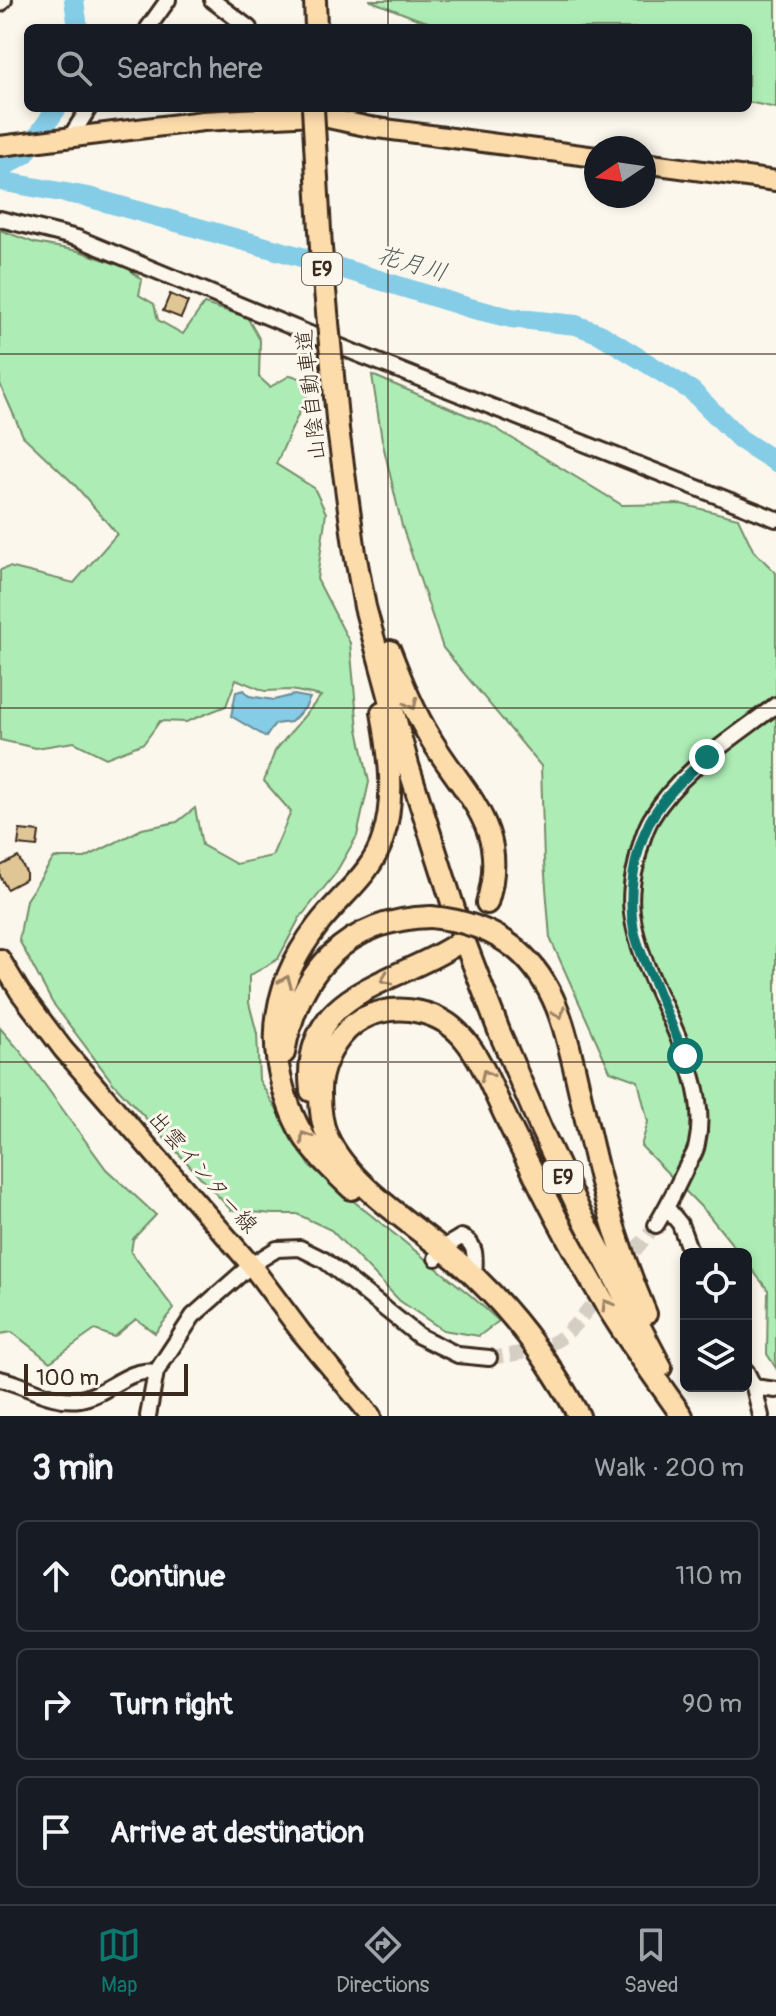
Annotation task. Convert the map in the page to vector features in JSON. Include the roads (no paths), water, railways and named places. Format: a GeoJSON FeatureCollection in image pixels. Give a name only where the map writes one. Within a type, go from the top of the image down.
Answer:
{"type":"FeatureCollection","features":[{"type":"Feature","properties":{"kind":"highway"},"geometry":{"type":"LineString","coordinates":[[309,0],[310,24]]}},
{"type":"Feature","properties":{"kind":"highway"},"geometry":{"type":"LineString","coordinates":[[315,0],[316,24]]}},
{"type":"Feature","properties":{"kind":"highway","name":"山陰自動車道"},"geometry":{"type":"LineString","coordinates":[[315,112],[321,248],[355,553],[408,765],[458,937]]}},
{"type":"Feature","properties":{"kind":"highway"},"geometry":{"type":"LineString","coordinates":[[369,607],[409,699],[472,799],[489,832],[495,866],[487,903]]}},
{"type":"Feature","properties":{"kind":"highway"},"geometry":{"type":"LineString","coordinates":[[369,607],[388,757],[390,805],[383,840],[367,869],[319,923],[299,951],[285,981],[278,1002],[275,1029],[275,1052],[282,1085],[291,1114],[309,1144],[330,1169],[367,1203],[474,1276],[514,1318],[543,1355],[579,1416]]}},
{"type":"Feature","properties":{"kind":"highway"},"geometry":{"type":"LineString","coordinates":[[282,1085],[283,1059],[293,1013],[311,977],[336,949],[371,928],[410,917],[451,919],[493,933],[516,949],[538,972],[559,1010],[614,1225],[632,1280],[686,1415]]}},
{"type":"Feature","properties":{"kind":"highway"},"geometry":{"type":"LineString","coordinates":[[458,937],[426,962],[356,994],[328,1021],[317,1038],[311,1057],[309,1073],[316,1109],[334,1149],[347,1166],[440,1254],[505,1323],[534,1361],[567,1416]]}},
{"type":"Feature","properties":{"kind":"highway","name":"E9"},"geometry":{"type":"LineString","coordinates":[[458,937],[541,1129],[593,1238],[686,1415]]}},
{"type":"Feature","properties":{"kind":"highway"},"geometry":{"type":"LineString","coordinates":[[326,1133],[320,1113],[319,1087],[334,1045],[351,1026],[378,1012],[396,1010],[432,1014],[449,1024],[464,1038],[476,1056],[544,1193],[619,1325],[686,1415]]}},
{"type":"Feature","properties":{"kind":"main road"},"geometry":{"type":"LineString","coordinates":[[8,146],[295,112]]}},
{"type":"Feature","properties":{"kind":"main road"},"geometry":{"type":"LineString","coordinates":[[321,112],[370,127],[584,155]]}},
{"type":"Feature","properties":{"kind":"main road"},"geometry":{"type":"LineString","coordinates":[[656,165],[776,181]]}},
{"type":"Feature","properties":{"kind":"main road","name":"出雲インター線"},"geometry":{"type":"LineString","coordinates":[[0,959],[20,992],[63,1049],[251,1265],[301,1332],[371,1416]]}},
{"type":"Feature","properties":{"kind":"street"},"geometry":{"type":"LineString","coordinates":[[151,24],[168,0]]}},
{"type":"Feature","properties":{"kind":"street"},"geometry":{"type":"LineString","coordinates":[[212,0],[244,24]]}},
{"type":"Feature","properties":{"kind":"street"},"geometry":{"type":"LineString","coordinates":[[69,139],[86,112]]}},
{"type":"Feature","properties":{"kind":"street"},"geometry":{"type":"LineString","coordinates":[[0,219],[77,238],[358,354],[776,519]]}},
{"type":"Feature","properties":{"kind":"street"},"geometry":{"type":"LineString","coordinates":[[656,1225],[697,1146],[700,1115],[685,1056],[635,931],[631,910],[640,846],[651,820],[685,776],[776,705]]}},
{"type":"Feature","properties":{"kind":"street"},"geometry":{"type":"LineString","coordinates":[[667,1208],[680,1224],[689,1248]]}},
{"type":"Feature","properties":{"kind":"street"},"geometry":{"type":"LineString","coordinates":[[148,1416],[156,1372],[193,1316],[251,1265],[277,1249],[300,1248],[324,1260],[419,1336],[458,1355],[489,1358]]}},
{"type":"Feature","properties":{"kind":"street"},"geometry":{"type":"LineString","coordinates":[[0,1379],[38,1394],[77,1400],[96,1395],[137,1373],[156,1372]]}},
{"type":"Feature","properties":{"kind":"street"},"geometry":{"type":"LineString","coordinates":[[752,1383],[761,1416]]}},
{"type":"Feature","properties":{"kind":"street"},"geometry":{"type":"LineString","coordinates":[[754,1387],[776,1390]]}},
{"type":"Feature","properties":{"kind":"water"},"geometry":{"type":"Polygon","coordinates":[[[244,690],[249,696],[274,700],[294,695],[310,698],[291,722],[275,724],[266,737],[231,716],[236,692],[244,690]]]}},
{"type":"Feature","properties":{"kind":"waterway"},"geometry":{"type":"LineString","coordinates":[[74,0],[77,24]]}},
{"type":"Feature","properties":{"kind":"waterway"},"geometry":{"type":"LineString","coordinates":[[0,169],[25,154],[54,112]]}},
{"type":"Feature","properties":{"kind":"waterway","name":"花月川"},"geometry":{"type":"LineString","coordinates":[[0,181],[88,197],[470,308],[511,318],[576,325],[600,334],[692,391],[740,439],[776,462]]}},
{"type":"Feature","properties":{"kind":"tunnel"},"geometry":{"type":"LineString","coordinates":[[621,1267],[656,1225]]}},
{"type":"Feature","properties":{"kind":"tunnel"},"geometry":{"type":"LineString","coordinates":[[489,1358],[523,1352],[556,1341],[575,1325],[603,1290]]}}]}
